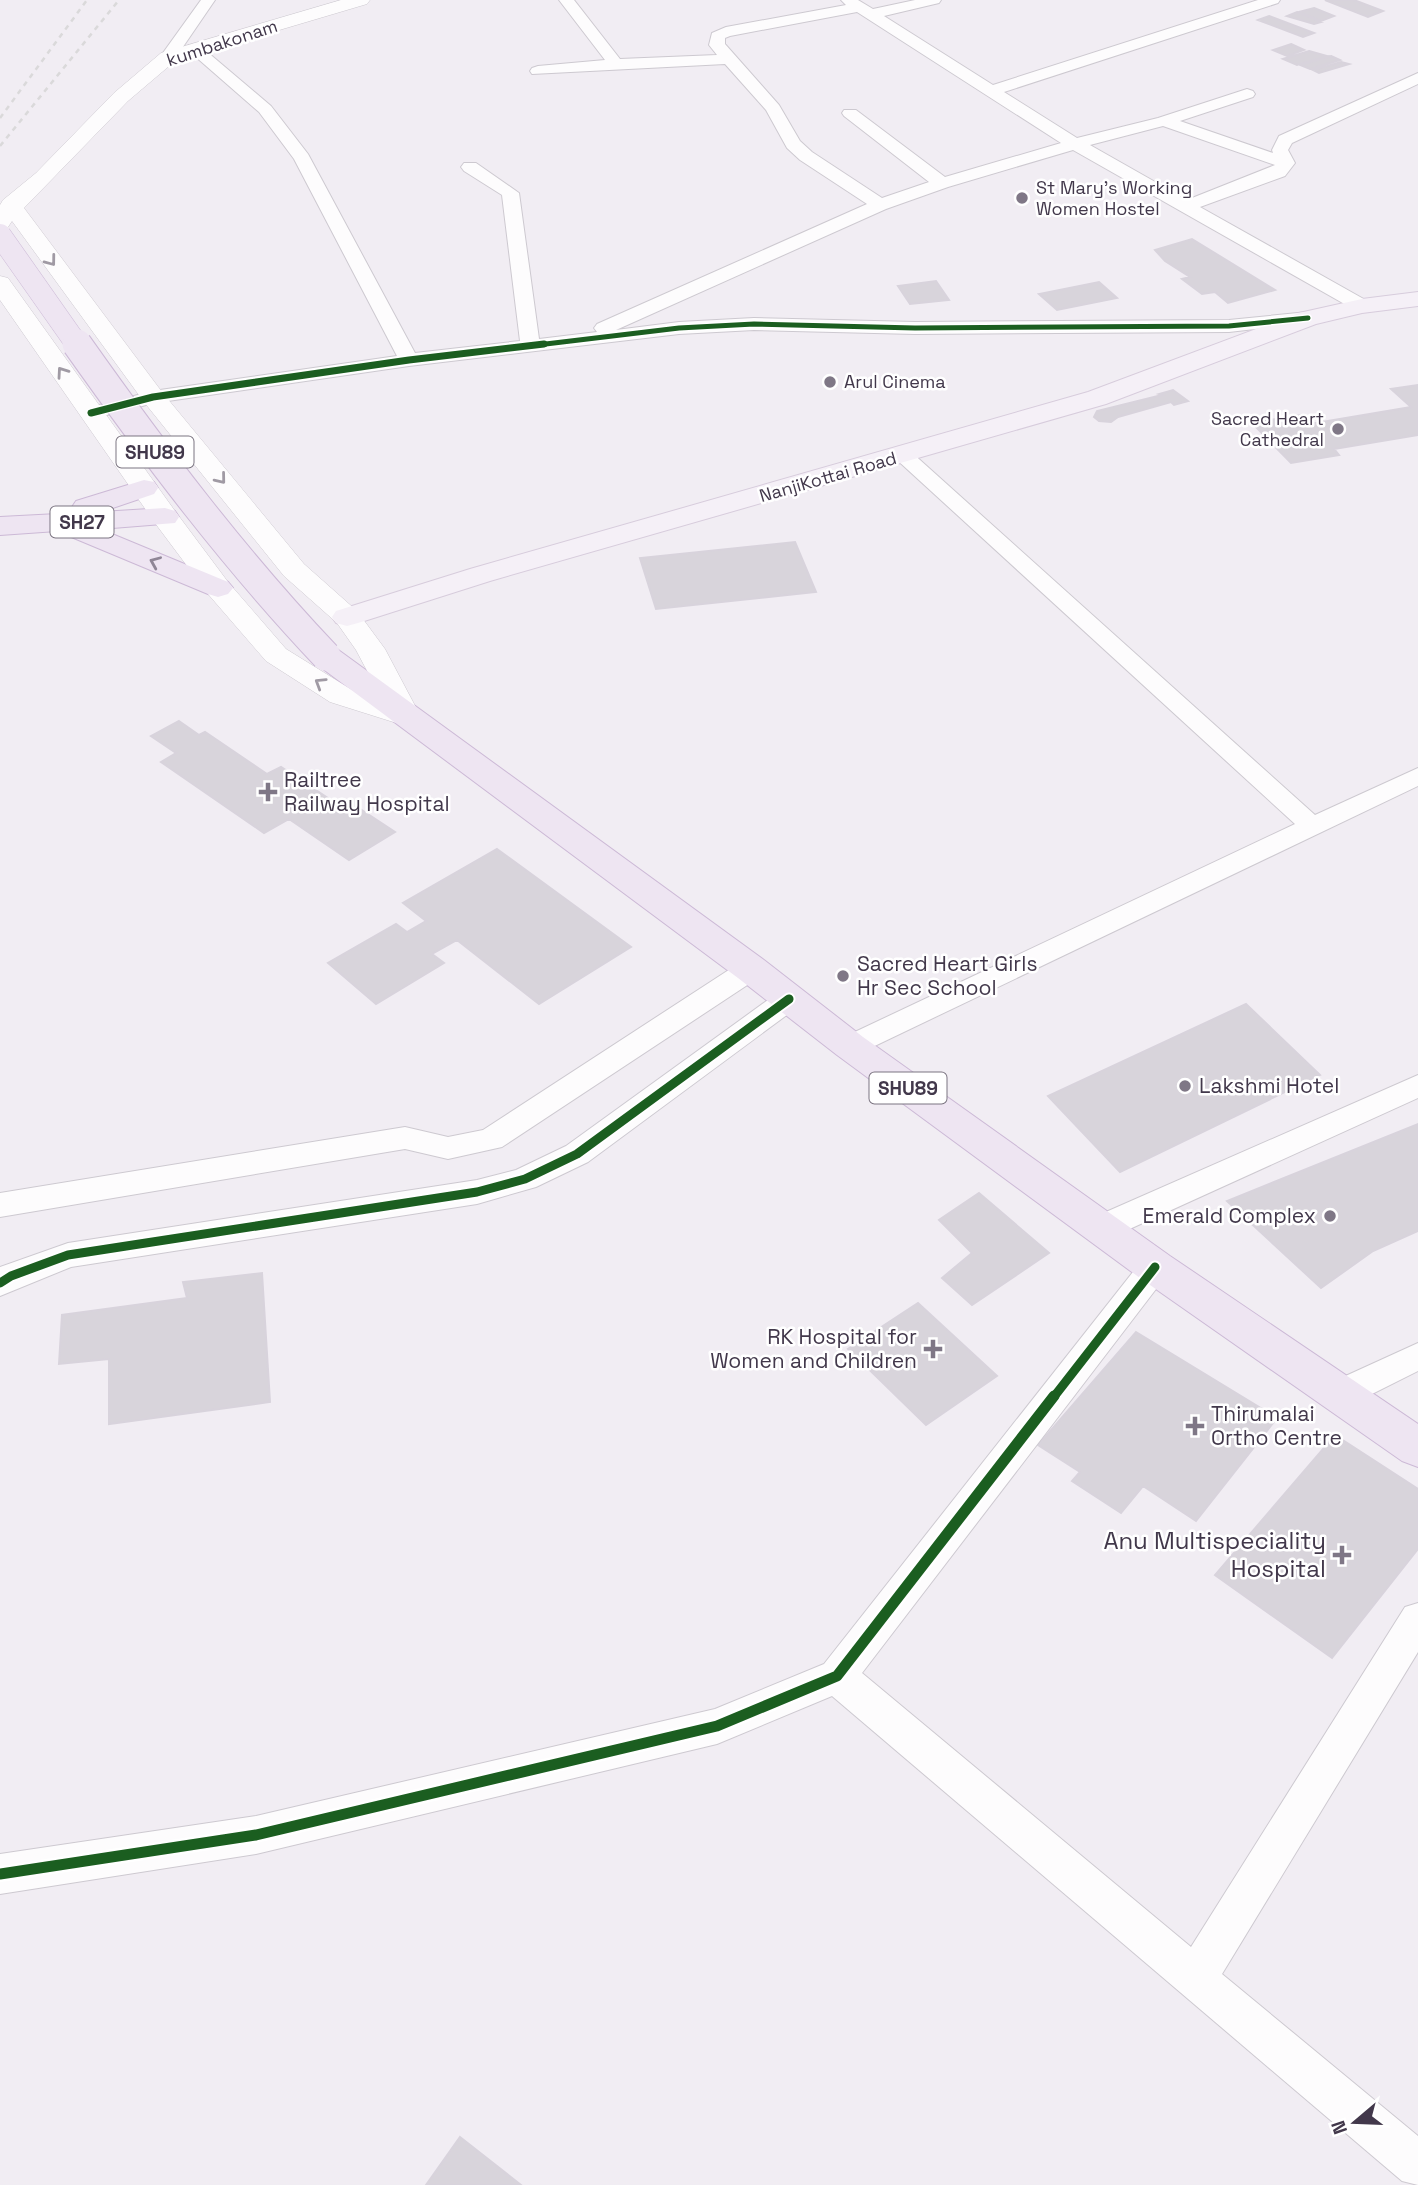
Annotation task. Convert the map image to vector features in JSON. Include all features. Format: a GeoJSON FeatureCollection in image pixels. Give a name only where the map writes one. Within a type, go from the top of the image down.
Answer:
{"type":"FeatureCollection","features":[{"type":"Feature","properties":{"kind":"main road","name":"SHU89"},"geometry":{"type":"LineString","coordinates":[[0,235],[143,437],[272,599],[326,656],[751,969],[849,1046],[1155,1267],[1418,1448]]}},
{"type":"Feature","properties":{"kind":"main road","name":"NanjiKottai Road"},"geometry":{"type":"LineString","coordinates":[[347,617],[480,575],[1097,398],[1308,318],[1362,306],[1418,299]]}},
{"type":"Feature","properties":{"kind":"main road","name":"SH27"},"geometry":{"type":"LineString","coordinates":[[0,511],[88,507],[144,488]]}},
{"type":"Feature","properties":{"kind":"main road","name":"SH27"},"geometry":{"type":"LineString","coordinates":[[0,526],[165,517]]}},
{"type":"Feature","properties":{"kind":"main road"},"geometry":{"type":"LineString","coordinates":[[61,523],[218,588]]}},
{"type":"Feature","properties":{"kind":"street"},"geometry":{"type":"LineString","coordinates":[[167,57],[208,0]]}},
{"type":"Feature","properties":{"kind":"street","name":"kumbakonam"},"geometry":{"type":"LineString","coordinates":[[6,213],[141,76],[167,57],[361,0]]}},
{"type":"Feature","properties":{"kind":"street"},"geometry":{"type":"LineString","coordinates":[[566,0],[616,64]]}},
{"type":"Feature","properties":{"kind":"street"},"geometry":{"type":"LineString","coordinates":[[880,205],[806,156],[793,144],[773,108],[717,45],[717,36],[726,32],[861,7],[934,0]]}},
{"type":"Feature","properties":{"kind":"street"},"geometry":{"type":"LineString","coordinates":[[992,91],[1273,0]]}},
{"type":"Feature","properties":{"kind":"street"},"geometry":{"type":"LineString","coordinates":[[861,7],[1075,144],[1362,306]]}},
{"type":"Feature","properties":{"kind":"street"},"geometry":{"type":"LineString","coordinates":[[194,48],[265,109],[302,158],[409,360]]}},
{"type":"Feature","properties":{"kind":"street"},"geometry":{"type":"LineString","coordinates":[[538,71],[728,59]]}},
{"type":"Feature","properties":{"kind":"street"},"geometry":{"type":"LineString","coordinates":[[1286,163],[1280,150],[1285,140],[1418,78]]}},
{"type":"Feature","properties":{"kind":"street"},"geometry":{"type":"LineString","coordinates":[[585,338],[624,318],[880,205],[942,183],[1164,121],[1247,94]]}},
{"type":"Feature","properties":{"kind":"street"},"geometry":{"type":"LineString","coordinates":[[850,113],[942,183]]}},
{"type":"Feature","properties":{"kind":"street"},"geometry":{"type":"LineString","coordinates":[[1164,121],[1286,163]]}},
{"type":"Feature","properties":{"kind":"street"},"geometry":{"type":"LineString","coordinates":[[1188,206],[1279,172],[1286,163]]}},
{"type":"Feature","properties":{"kind":"street"},"geometry":{"type":"LineString","coordinates":[[470,167],[510,193],[530,346]]}},
{"type":"Feature","properties":{"kind":"street"},"geometry":{"type":"LineString","coordinates":[[6,213],[294,570],[347,617],[370,649],[406,717]]}},
{"type":"Feature","properties":{"kind":"street"},"geometry":{"type":"LineString","coordinates":[[0,283],[165,517],[218,588],[276,656],[341,696],[406,717]]}},
{"type":"Feature","properties":{"kind":"street"},"geometry":{"type":"LineString","coordinates":[[90,413],[153,397],[409,360],[585,338],[754,324],[915,328],[1229,326],[1308,318]]}},
{"type":"Feature","properties":{"kind":"street"},"geometry":{"type":"LineString","coordinates":[[903,455],[1312,826]]}},
{"type":"Feature","properties":{"kind":"street"},"geometry":{"type":"LineString","coordinates":[[849,1046],[1418,776]]}},
{"type":"Feature","properties":{"kind":"street"},"geometry":{"type":"LineString","coordinates":[[0,1205],[405,1139],[448,1148],[491,1139],[751,969]]}},
{"type":"Feature","properties":{"kind":"street"},"geometry":{"type":"LineString","coordinates":[[0,1283],[11,1276],[68,1255],[477,1192],[525,1179],[577,1154],[789,999]]}},
{"type":"Feature","properties":{"kind":"street"},"geometry":{"type":"LineString","coordinates":[[1101,1228],[1418,1086]]}},
{"type":"Feature","properties":{"kind":"street"},"geometry":{"type":"LineString","coordinates":[[0,1874],[256,1835],[717,1726],[837,1676],[1155,1267]]}},
{"type":"Feature","properties":{"kind":"street"},"geometry":{"type":"LineString","coordinates":[[1340,1394],[1418,1356]]}},
{"type":"Feature","properties":{"kind":"street"},"geometry":{"type":"LineString","coordinates":[[1196,1978],[1418,1619]]}},
{"type":"Feature","properties":{"kind":"street"},"geometry":{"type":"LineString","coordinates":[[837,1676],[1418,2165]]}},
{"type":"Feature","properties":{"kind":"building"},"geometry":{"type":"Polygon","coordinates":[[[1325,0],[1354,0],[1383,11],[1368,17],[1325,0]]]}},
{"type":"Feature","properties":{"kind":"building"},"geometry":{"type":"Polygon","coordinates":[[[1314,8],[1334,16],[1321,21],[1299,12],[1314,8]]]}},
{"type":"Feature","properties":{"kind":"building"},"geometry":{"type":"Polygon","coordinates":[[[1297,12],[1321,22],[1314,24],[1287,16],[1297,12]]]}},
{"type":"Feature","properties":{"kind":"building"},"geometry":{"type":"Polygon","coordinates":[[[1269,16],[1314,33],[1303,37],[1258,20],[1269,16]]]}},
{"type":"Feature","properties":{"kind":"building"},"geometry":{"type":"Polygon","coordinates":[[[1291,44],[1304,50],[1287,56],[1273,50],[1291,44]]]}},
{"type":"Feature","properties":{"kind":"building"},"geometry":{"type":"Polygon","coordinates":[[[1309,51],[1327,56],[1297,65],[1283,59],[1309,51]]]}},
{"type":"Feature","properties":{"kind":"building"},"geometry":{"type":"Polygon","coordinates":[[[1331,56],[1340,60],[1310,69],[1300,65],[1331,56]]]}},
{"type":"Feature","properties":{"kind":"building"},"geometry":{"type":"Polygon","coordinates":[[[1341,62],[1349,64],[1319,73],[1313,70],[1341,62]]]}},
{"type":"Feature","properties":{"kind":"building"},"geometry":{"type":"Polygon","coordinates":[[[1192,239],[1275,290],[1228,303],[1215,292],[1202,294],[1182,279],[1190,277],[1165,261],[1155,250],[1192,239]]]}},
{"type":"Feature","properties":{"kind":"building"},"geometry":{"type":"Polygon","coordinates":[[[936,281],[949,300],[910,304],[898,286],[936,281]]]}},
{"type":"Feature","properties":{"kind":"building"},"geometry":{"type":"Polygon","coordinates":[[[1099,282],[1117,298],[1057,310],[1039,294],[1099,282]]]}},
{"type":"Feature","properties":{"kind":"building","name":"Sacred Heart Cathedral"},"geometry":{"type":"Polygon","coordinates":[[[1418,385],[1418,435],[1334,449],[1339,455],[1291,463],[1252,423],[1301,415],[1310,424],[1411,407],[1391,389],[1418,385]]]}},
{"type":"Feature","properties":{"kind":"building"},"geometry":{"type":"Polygon","coordinates":[[[1173,390],[1188,401],[1174,405],[1171,402],[1118,417],[1111,422],[1099,421],[1094,417],[1097,411],[1173,390]]]}},
{"type":"Feature","properties":{"kind":"building"},"geometry":{"type":"Polygon","coordinates":[[[795,542],[816,592],[656,609],[640,558],[795,542]]]}},
{"type":"Feature","properties":{"kind":"building"},"geometry":{"type":"Polygon","coordinates":[[[179,721],[199,735],[205,732],[267,774],[281,767],[352,814],[360,809],[395,832],[349,860],[289,819],[264,833],[161,762],[176,753],[151,736],[179,721]]]}},
{"type":"Feature","properties":{"kind":"building"},"geometry":{"type":"Polygon","coordinates":[[[497,849],[631,947],[539,1004],[457,940],[432,954],[444,963],[376,1004],[328,963],[396,924],[407,932],[426,921],[403,903],[497,849]]]}},
{"type":"Feature","properties":{"kind":"building","name":"Lakshmi Hotel"},"geometry":{"type":"Polygon","coordinates":[[[1246,1004],[1320,1075],[1120,1172],[1048,1096],[1246,1004]]]}},
{"type":"Feature","properties":{"kind":"building","name":"Emerald Complex"},"geometry":{"type":"Polygon","coordinates":[[[1418,1124],[1418,1231],[1373,1251],[1321,1288],[1227,1201],[1418,1124]]]}},
{"type":"Feature","properties":{"kind":"building"},"geometry":{"type":"Polygon","coordinates":[[[979,1193],[1049,1253],[972,1305],[942,1278],[972,1253],[939,1220],[979,1193]]]}},
{"type":"Feature","properties":{"kind":"building"},"geometry":{"type":"Polygon","coordinates":[[[262,1273],[270,1402],[109,1424],[109,1359],[59,1364],[62,1315],[187,1298],[183,1282],[262,1273]]]}},
{"type":"Feature","properties":{"kind":"building"},"geometry":{"type":"Polygon","coordinates":[[[918,1303],[997,1376],[926,1425],[848,1349],[918,1303]]]}},
{"type":"Feature","properties":{"kind":"building"},"geometry":{"type":"Polygon","coordinates":[[[1136,1332],[1277,1418],[1196,1521],[1143,1486],[1121,1513],[1072,1481],[1080,1472],[1038,1445],[1136,1332]]]}},
{"type":"Feature","properties":{"kind":"building"},"geometry":{"type":"Polygon","coordinates":[[[1335,1435],[1418,1489],[1418,1549],[1332,1658],[1215,1575],[1335,1435]]]}},
{"type":"Feature","properties":{"kind":"building"},"geometry":{"type":"Polygon","coordinates":[[[460,2137],[521,2185],[426,2185],[460,2137]]]}},
{"type":"Feature","properties":{"kind":"railway"},"geometry":{"type":"LineString","coordinates":[[0,118],[87,0]]}},
{"type":"Feature","properties":{"kind":"railway"},"geometry":{"type":"LineString","coordinates":[[0,146],[119,0]]}},
{"type":"Feature","properties":{"kind":"cycle path"},"geometry":{"type":"LineString","coordinates":[[91,413],[153,397],[409,360],[679,328],[754,324],[915,328],[1229,326],[1308,318]]}},
{"type":"Feature","properties":{"kind":"cycle path"},"geometry":{"type":"LineString","coordinates":[[0,1283],[11,1276],[68,1255],[477,1192],[525,1179],[577,1154],[789,999]]}},
{"type":"Feature","properties":{"kind":"cycle path"},"geometry":{"type":"LineString","coordinates":[[0,1874],[256,1835],[717,1726],[837,1676],[1155,1267]]}},
{"type":"Feature","properties":{"kind":"place","name":"St Mary's Working Women Hostel"},"geometry":{"type":"Point","coordinates":[1022,198]}},
{"type":"Feature","properties":{"kind":"place","name":"Arul Cinema"},"geometry":{"type":"Point","coordinates":[830,382]}},
{"type":"Feature","properties":{"kind":"place","name":"Sacred Heart Cathedral"},"geometry":{"type":"Point","coordinates":[1338,429]}},
{"type":"Feature","properties":{"kind":"place","name":"Railtree Railway Hospital"},"geometry":{"type":"Point","coordinates":[268,792]}},
{"type":"Feature","properties":{"kind":"place","name":"Sacred Heart Girls Hr Sec School"},"geometry":{"type":"Point","coordinates":[843,976]}},
{"type":"Feature","properties":{"kind":"place","name":"Lakshmi Hotel"},"geometry":{"type":"Point","coordinates":[1185,1086]}},
{"type":"Feature","properties":{"kind":"place","name":"Emerald Complex"},"geometry":{"type":"Point","coordinates":[1330,1216]}},
{"type":"Feature","properties":{"kind":"place","name":"RK Hospital for Women and Children"},"geometry":{"type":"Point","coordinates":[933,1349]}},
{"type":"Feature","properties":{"kind":"place","name":"Thirumalai Ortho Centre"},"geometry":{"type":"Point","coordinates":[1195,1426]}},
{"type":"Feature","properties":{"kind":"place","name":"Anu Multispeciality Hospital"},"geometry":{"type":"Point","coordinates":[1342,1555]}}]}
